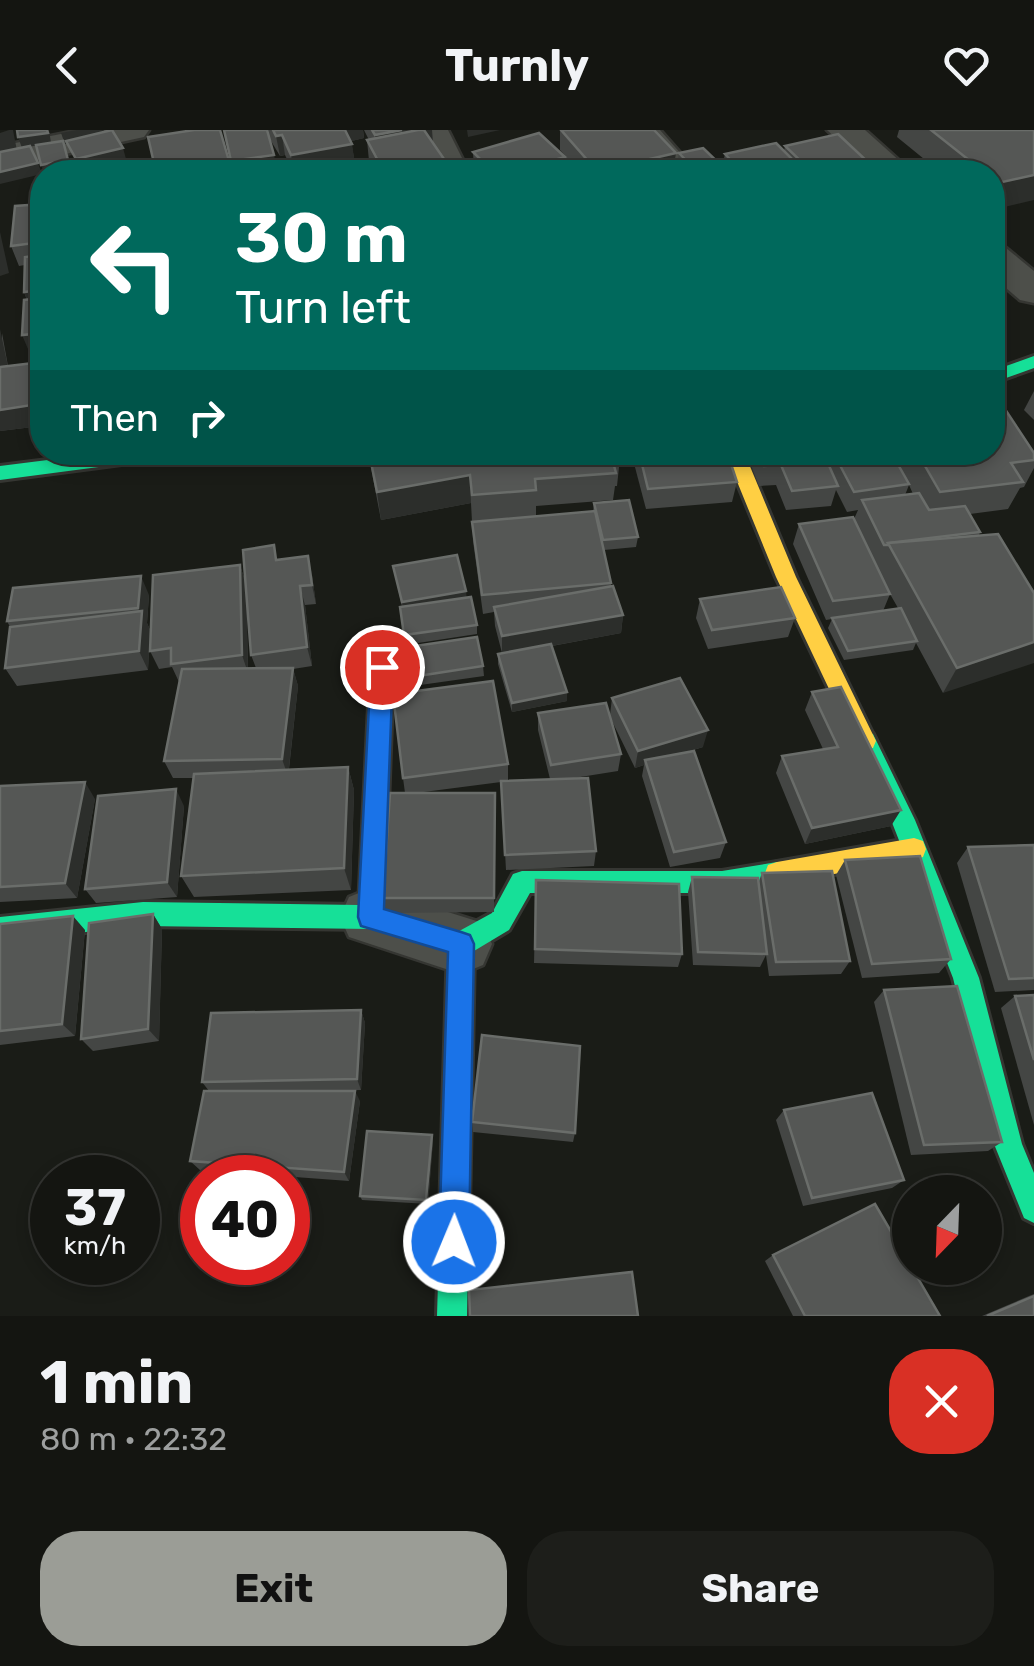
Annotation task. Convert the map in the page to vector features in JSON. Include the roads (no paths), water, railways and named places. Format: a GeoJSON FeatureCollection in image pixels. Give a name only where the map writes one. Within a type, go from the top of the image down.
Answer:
{"type":"FeatureCollection","features":[{"type":"Feature","properties":{"kind":"street"},"geometry":{"type":"LineString","coordinates":[[0,157],[132,130]]}},
{"type":"Feature","properties":{"kind":"street"},"geometry":{"type":"LineString","coordinates":[[431,130],[445,160]]}},
{"type":"Feature","properties":{"kind":"street"},"geometry":{"type":"LineString","coordinates":[[641,130],[669,160]]}},
{"type":"Feature","properties":{"kind":"street"},"geometry":{"type":"LineString","coordinates":[[844,130],[880,160]]}},
{"type":"Feature","properties":{"kind":"street"},"geometry":{"type":"LineString","coordinates":[[1005,267],[1034,291]]}},
{"type":"Feature","properties":{"kind":"street"},"geometry":{"type":"LineString","coordinates":[[1005,372],[1034,362]]}},
{"type":"Feature","properties":{"kind":"street"},"geometry":{"type":"LineString","coordinates":[[0,472],[58,465]]}},
{"type":"Feature","properties":{"kind":"street"},"geometry":{"type":"LineString","coordinates":[[739,465],[786,577],[914,849],[966,978],[1008,1144],[1034,1208]]}},
{"type":"Feature","properties":{"kind":"street"},"geometry":{"type":"LineString","coordinates":[[370,917],[382,667]]}},
{"type":"Feature","properties":{"kind":"street"},"geometry":{"type":"LineString","coordinates":[[0,929],[143,914],[370,917],[461,944],[496,932],[516,907],[522,882],[722,882],[914,849]]}},
{"type":"Feature","properties":{"kind":"street"},"geometry":{"type":"LineString","coordinates":[[452,1316],[461,944]]}}]}
